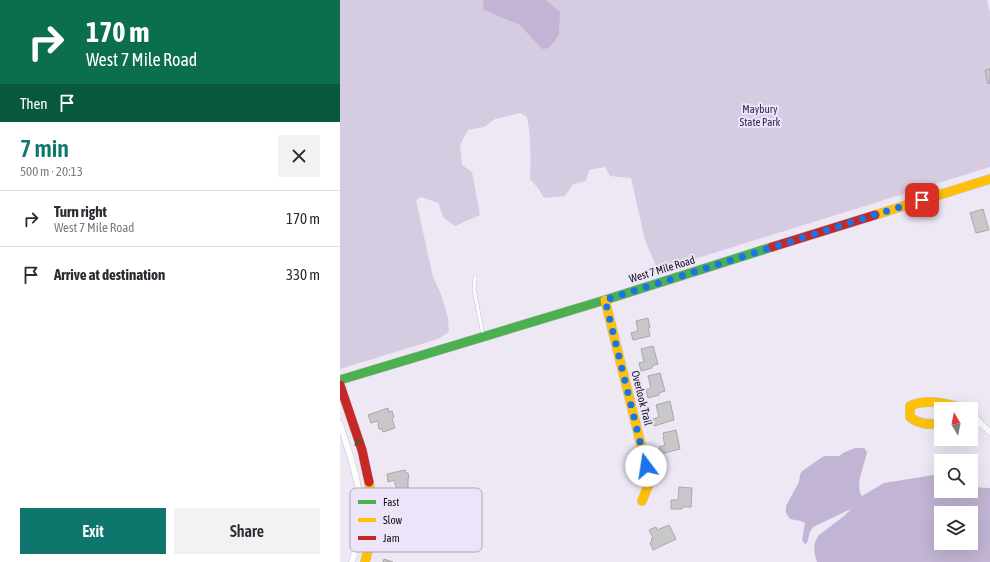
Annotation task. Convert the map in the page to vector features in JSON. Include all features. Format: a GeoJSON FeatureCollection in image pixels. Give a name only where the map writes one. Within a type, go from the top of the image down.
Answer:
{"type":"FeatureCollection","features":[{"type":"Feature","properties":{"kind":"street","name":"West 7 Mile Road"},"geometry":{"type":"LineString","coordinates":[[340,380],[605,300],[990,179]]}},
{"type":"Feature","properties":{"kind":"street","name":"Overlook Trail"},"geometry":{"type":"LineString","coordinates":[[605,300],[650,481],[642,500]]}},
{"type":"Feature","properties":{"kind":"street"},"geometry":{"type":"LineString","coordinates":[[340,385],[364,460],[371,488]]}},
{"type":"Feature","properties":{"kind":"street"},"geometry":{"type":"LineString","coordinates":[[934,403],[921,402],[910,406],[910,417],[912,421],[917,423],[934,424]]}},
{"type":"Feature","properties":{"kind":"street"},"geometry":{"type":"LineString","coordinates":[[978,420],[990,432]]}},
{"type":"Feature","properties":{"kind":"street"},"geometry":{"type":"LineString","coordinates":[[340,424],[358,488]]}},
{"type":"Feature","properties":{"kind":"street"},"geometry":{"type":"LineString","coordinates":[[352,464],[364,460]]}},
{"type":"Feature","properties":{"kind":"street"},"geometry":{"type":"LineString","coordinates":[[352,562],[354,552]]}},
{"type":"Feature","properties":{"kind":"street"},"geometry":{"type":"LineString","coordinates":[[365,562],[367,552]]}},
{"type":"Feature","properties":{"kind":"lane"},"geometry":{"type":"LineString","coordinates":[[475,277],[474,289],[483,337]]}},
{"type":"Feature","properties":{"kind":"green space","name":"Maybury State Park"},"geometry":{"type":"Polygon","coordinates":[[[340,0],[987,0],[990,13],[990,167],[672,266],[657,268],[645,240],[631,178],[610,176],[605,167],[589,170],[586,181],[573,184],[565,196],[544,198],[530,179],[531,163],[527,117],[520,113],[495,119],[484,127],[468,130],[460,145],[462,165],[472,172],[480,215],[455,226],[444,218],[438,203],[421,197],[416,200],[433,277],[441,294],[448,318],[449,332],[438,339],[340,369],[340,0]]]}},
{"type":"Feature","properties":{"kind":"shaded area"},"geometry":{"type":"Polygon","coordinates":[[[483,0],[546,0],[560,12],[559,35],[549,48],[542,49],[520,25],[484,10],[483,0]]]}},
{"type":"Feature","properties":{"kind":"shaded area"},"geometry":{"type":"Polygon","coordinates":[[[855,448],[864,448],[867,452],[859,486],[862,496],[884,483],[934,475],[934,498],[978,498],[978,487],[990,488],[990,562],[817,562],[814,548],[817,538],[851,509],[813,527],[807,543],[805,544],[802,540],[805,523],[790,519],[786,513],[786,506],[799,482],[802,471],[824,456],[839,456],[855,448]]]}},
{"type":"Feature","properties":{"kind":"building"},"geometry":{"type":"Polygon","coordinates":[[[990,69],[990,83],[988,84],[985,70],[990,69]]]}},
{"type":"Feature","properties":{"kind":"building"},"geometry":{"type":"Polygon","coordinates":[[[983,209],[989,230],[976,233],[970,213],[983,209]]]}},
{"type":"Feature","properties":{"kind":"building"},"geometry":{"type":"Polygon","coordinates":[[[648,318],[650,336],[633,340],[631,333],[638,331],[636,321],[648,318]]]}},
{"type":"Feature","properties":{"kind":"building"},"geometry":{"type":"Polygon","coordinates":[[[653,346],[658,364],[652,366],[652,368],[641,371],[639,363],[644,362],[641,349],[653,346]]]}},
{"type":"Feature","properties":{"kind":"building"},"geometry":{"type":"Polygon","coordinates":[[[660,373],[665,391],[659,393],[659,395],[648,398],[646,390],[651,388],[648,376],[660,373]]]}},
{"type":"Feature","properties":{"kind":"building"},"geometry":{"type":"Polygon","coordinates":[[[670,401],[674,420],[654,426],[653,419],[659,417],[656,405],[670,401]]]}},
{"type":"Feature","properties":{"kind":"building"},"geometry":{"type":"Polygon","coordinates":[[[388,408],[389,412],[392,411],[394,417],[392,418],[395,428],[383,432],[382,429],[379,429],[378,421],[371,423],[368,415],[388,408]]]}},
{"type":"Feature","properties":{"kind":"building"},"geometry":{"type":"Polygon","coordinates":[[[676,430],[680,449],[661,454],[659,447],[665,445],[663,433],[676,430]]]}},
{"type":"Feature","properties":{"kind":"building"},"geometry":{"type":"Polygon","coordinates":[[[405,470],[406,473],[408,473],[409,478],[408,488],[396,488],[394,480],[388,482],[387,474],[405,470]]]}},
{"type":"Feature","properties":{"kind":"building"},"geometry":{"type":"Polygon","coordinates":[[[679,487],[692,488],[691,507],[671,509],[671,500],[678,500],[679,487]]]}},
{"type":"Feature","properties":{"kind":"building"},"geometry":{"type":"Polygon","coordinates":[[[669,525],[676,539],[653,550],[650,543],[652,541],[651,539],[653,538],[649,530],[656,527],[657,530],[669,525]]]}},
{"type":"Feature","properties":{"kind":"building"},"geometry":{"type":"Polygon","coordinates":[[[384,559],[393,562],[383,562],[384,559]]]}},
{"type":"Feature","properties":{"kind":"traffic: fast"},"geometry":{"type":"LineString","coordinates":[[340,380],[605,300],[772,247]]}},
{"type":"Feature","properties":{"kind":"traffic: slow"},"geometry":{"type":"LineString","coordinates":[[875,215],[990,179]]}},
{"type":"Feature","properties":{"kind":"traffic: slow"},"geometry":{"type":"LineString","coordinates":[[605,300],[650,481],[642,501]]}},
{"type":"Feature","properties":{"kind":"traffic: slow"},"geometry":{"type":"LineString","coordinates":[[934,402],[924,402],[910,406],[910,417],[913,420],[925,424],[934,424]]}},
{"type":"Feature","properties":{"kind":"traffic: slow"},"geometry":{"type":"LineString","coordinates":[[369,482],[370,488]]}},
{"type":"Feature","properties":{"kind":"traffic: slow"},"geometry":{"type":"LineString","coordinates":[[365,562],[368,552]]}},
{"type":"Feature","properties":{"kind":"traffic: jam"},"geometry":{"type":"LineString","coordinates":[[772,247],[875,215]]}},
{"type":"Feature","properties":{"kind":"traffic: jam"},"geometry":{"type":"LineString","coordinates":[[340,385],[362,450],[369,482]]}},
{"type":"Feature","properties":{"kind":"route"},"geometry":{"type":"LineString","coordinates":[[646,466],[605,300],[922,200]]}}]}
